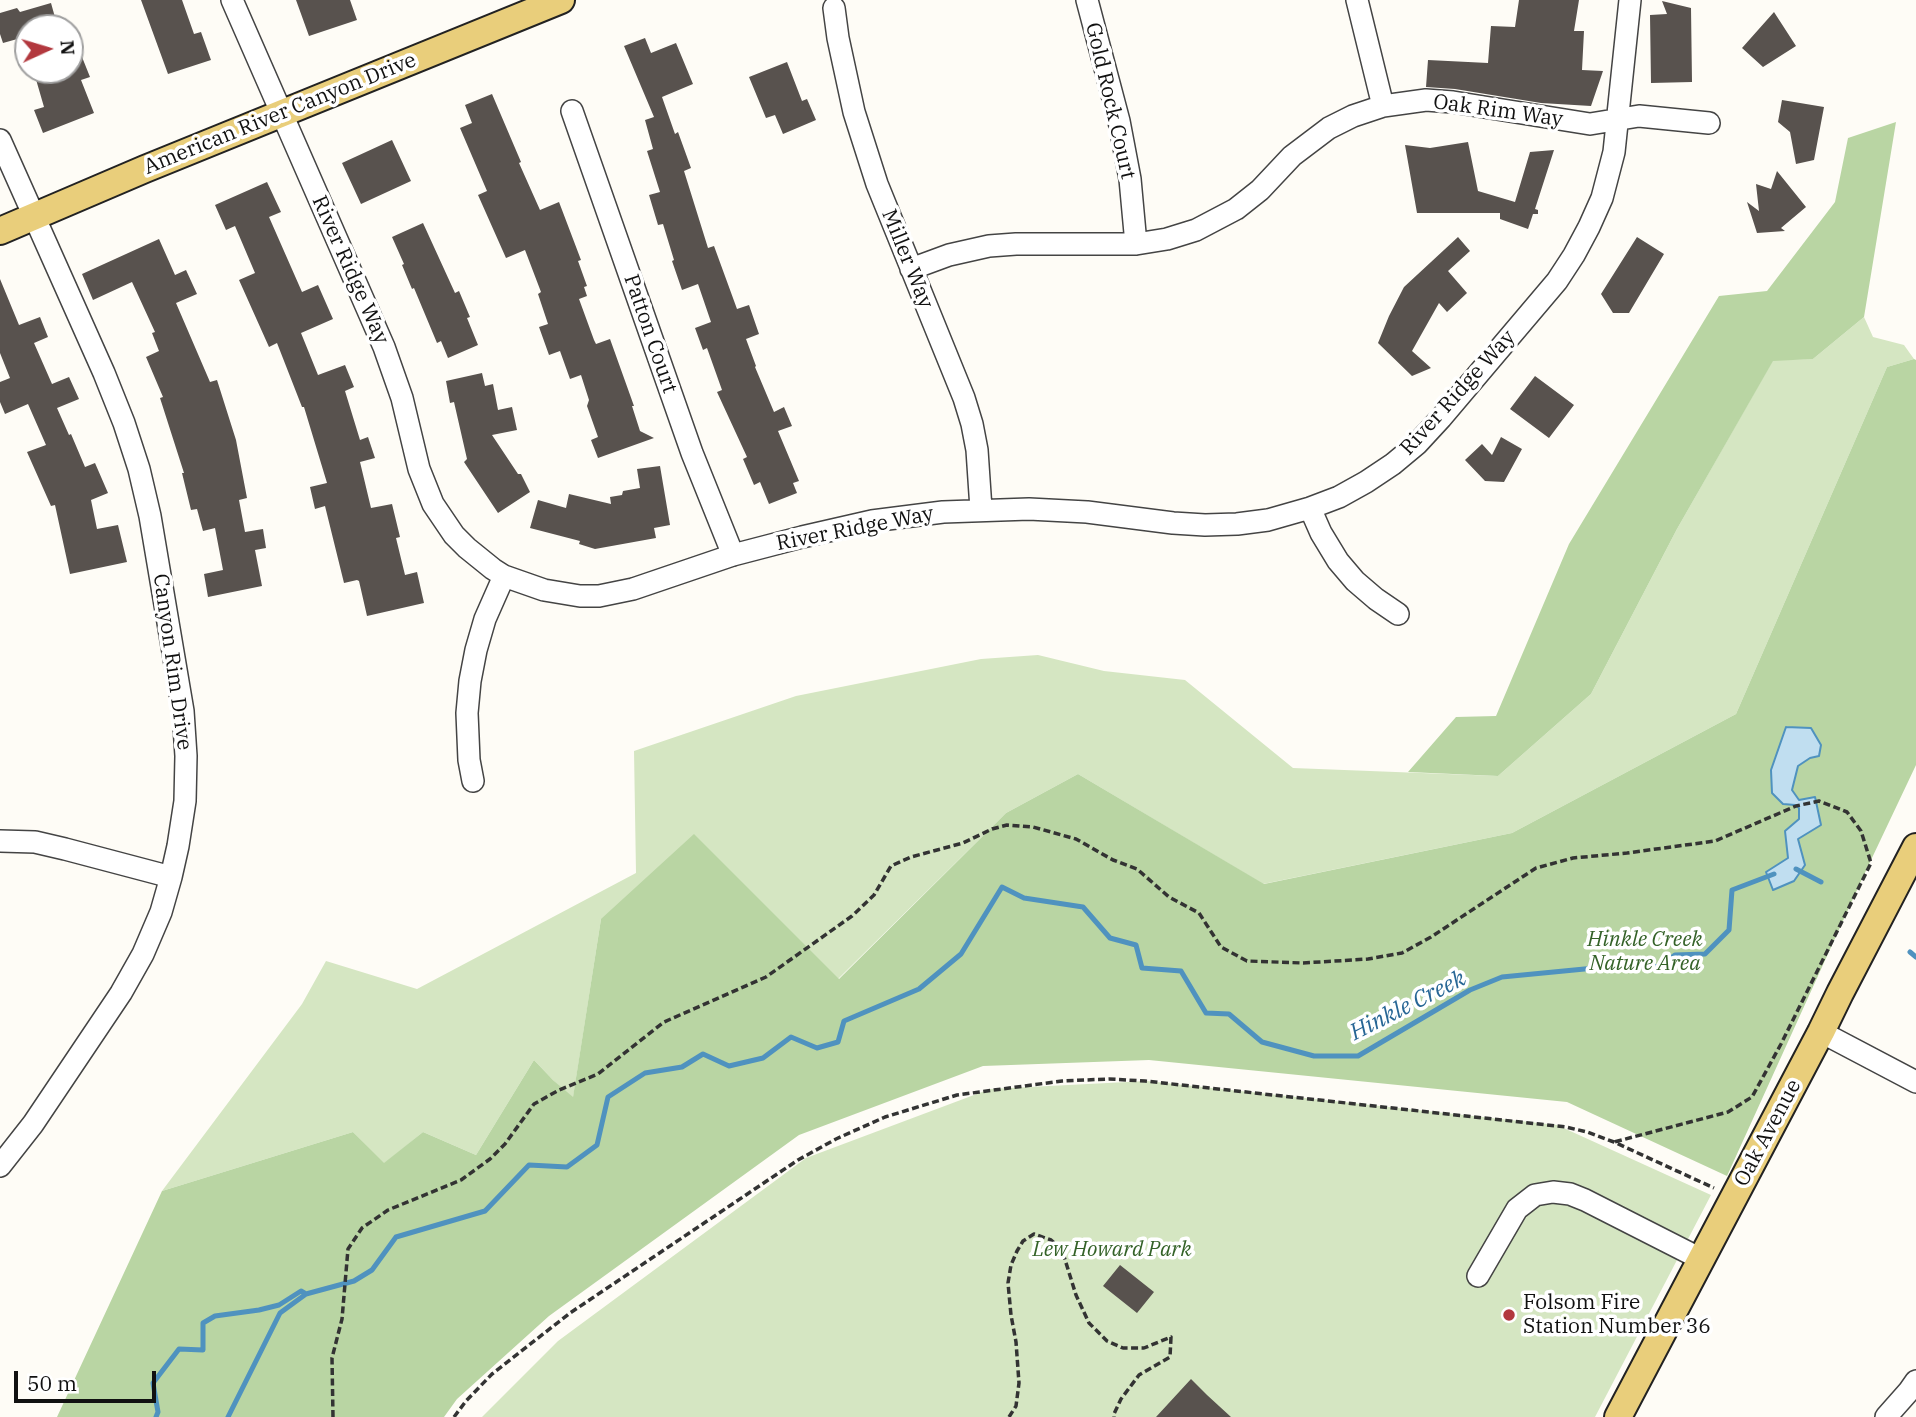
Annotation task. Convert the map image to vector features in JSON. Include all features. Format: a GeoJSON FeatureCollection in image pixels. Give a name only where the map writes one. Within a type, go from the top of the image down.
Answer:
{"type":"FeatureCollection","features":[{"type":"Feature","properties":{"kind":"main road","name":"American River Canyon Drive"},"geometry":{"type":"LineString","coordinates":[[0,231],[561,0]]}},
{"type":"Feature","properties":{"kind":"main road","name":"Oak Avenue"},"geometry":{"type":"LineString","coordinates":[[1618,1417],[1916,848]]}},
{"type":"Feature","properties":{"kind":"street","name":"River Ridge Way"},"geometry":{"type":"LineString","coordinates":[[232,0],[384,347],[402,398],[419,469],[433,504],[454,535],[503,576],[544,590],[580,596],[599,596],[634,589],[733,555],[872,521],[981,509],[1029,509],[1087,512],[1173,523],[1237,524],[1268,520],[1310,509],[1366,482],[1417,444],[1441,418],[1556,281],[1579,246],[1602,198],[1614,152],[1630,0]]}},
{"type":"Feature","properties":{"kind":"street","name":"Gold Rock Court"},"geometry":{"type":"LineString","coordinates":[[1087,0],[1119,121],[1130,179],[1136,244]]}},
{"type":"Feature","properties":{"kind":"street"},"geometry":{"type":"LineString","coordinates":[[1356,0],[1383,106]]}},
{"type":"Feature","properties":{"kind":"street","name":"Miller Way"},"geometry":{"type":"LineString","coordinates":[[834,8],[854,112],[877,184],[964,398],[972,424],[977,450],[981,509]]}},
{"type":"Feature","properties":{"kind":"street","name":"Oak Rim Way"},"geometry":{"type":"LineString","coordinates":[[911,269],[949,255],[989,246],[1136,244],[1196,230],[1223,216],[1259,190],[1292,156],[1317,136],[1353,116],[1383,106],[1412,101],[1453,102],[1590,124],[1639,116],[1709,123]]}},
{"type":"Feature","properties":{"kind":"street","name":"Patton Court"},"geometry":{"type":"LineString","coordinates":[[572,111],[692,453],[733,555]]}},
{"type":"Feature","properties":{"kind":"street","name":"Canyon Rim Drive"},"geometry":{"type":"LineString","coordinates":[[0,139],[124,423],[139,469],[150,516],[183,711],[186,756],[185,801],[172,877],[143,954],[121,993],[33,1124],[0,1166]]}},
{"type":"Feature","properties":{"kind":"street"},"geometry":{"type":"LineString","coordinates":[[1310,509],[1338,561],[1355,581],[1398,614]]}},
{"type":"Feature","properties":{"kind":"street"},"geometry":{"type":"LineString","coordinates":[[473,781],[469,760],[467,713],[470,681],[485,619],[503,576]]}},
{"type":"Feature","properties":{"kind":"street"},"geometry":{"type":"LineString","coordinates":[[0,841],[35,842],[55,846],[172,877]]}},
{"type":"Feature","properties":{"kind":"street"},"geometry":{"type":"LineString","coordinates":[[1821,1032],[1916,1082]]}},
{"type":"Feature","properties":{"kind":"street"},"geometry":{"type":"LineString","coordinates":[[1478,1276],[1517,1209],[1535,1195],[1553,1192],[1570,1194],[1585,1200],[1701,1259]]}},
{"type":"Feature","properties":{"kind":"street"},"geometry":{"type":"LineString","coordinates":[[1886,1417],[1916,1381]]}},
{"type":"Feature","properties":{"kind":"path"},"geometry":{"type":"LineString","coordinates":[[333,1417],[332,1358],[342,1319],[348,1249],[362,1228],[388,1210],[461,1180],[490,1159],[505,1144],[534,1104],[598,1074],[664,1022],[766,977],[852,916],[874,895],[891,866],[911,857],[963,843],[1007,825],[1033,827],[1076,839],[1113,860],[1137,869],[1169,897],[1199,913],[1221,947],[1247,961],[1303,963],[1368,959],[1402,953],[1536,868],[1573,858],[1715,841],[1796,806],[1819,801],[1847,812],[1861,831],[1871,863],[1752,1097],[1728,1112],[1614,1142]]}},
{"type":"Feature","properties":{"kind":"path"},"geometry":{"type":"LineString","coordinates":[[454,1417],[492,1374],[560,1321],[798,1160],[886,1116],[957,1095],[1007,1087],[1109,1079],[1566,1127],[1614,1142],[1733,1197]]}},
{"type":"Feature","properties":{"kind":"path"},"geometry":{"type":"LineString","coordinates":[[1009,1417],[1016,1406],[1019,1383],[1008,1283],[1017,1251],[1023,1241],[1034,1234],[1051,1240],[1062,1250],[1076,1295],[1089,1323],[1107,1341],[1123,1348],[1144,1349],[1171,1337],[1170,1357],[1139,1375],[1121,1399],[1114,1413],[1115,1417]]}},
{"type":"Feature","properties":{"kind":"green space"},"geometry":{"type":"Polygon","coordinates":[[[1896,122],[1864,317],[1813,359],[1773,361],[1677,529],[1591,694],[1498,776],[1408,772],[1456,717],[1496,716],[1569,544],[1719,296],[1767,291],[1835,202],[1848,138],[1896,122]]]}},
{"type":"Feature","properties":{"kind":"green space"},"geometry":{"type":"Polygon","coordinates":[[[1864,317],[1873,337],[1904,345],[1914,359],[1887,367],[1736,714],[1512,833],[1263,884],[1078,774],[1006,813],[838,979],[601,919],[573,1098],[534,1060],[476,1155],[423,1132],[384,1164],[353,1132],[162,1191],[302,1004],[326,961],[417,989],[636,873],[634,751],[796,696],[981,659],[1038,655],[1104,671],[1185,680],[1293,768],[1498,776],[1591,694],[1677,529],[1773,360],[1813,359],[1864,317]]]}},
{"type":"Feature","properties":{"kind":"green space","name":"Hinkle Creek Nature Area"},"geometry":{"type":"Polygon","coordinates":[[[1914,359],[1916,765],[1727,1176],[1567,1102],[1149,1060],[983,1066],[799,1135],[549,1316],[457,1399],[444,1417],[57,1417],[162,1191],[353,1132],[384,1163],[423,1132],[476,1155],[534,1060],[573,1097],[601,919],[694,834],[839,979],[1006,813],[1078,774],[1264,884],[1512,833],[1736,714],[1887,367],[1914,359]]]}},
{"type":"Feature","properties":{"kind":"green space","name":"Lew Howard Park"},"geometry":{"type":"Polygon","coordinates":[[[1147,1081],[1557,1125],[1711,1195],[1595,1417],[482,1417],[558,1341],[806,1158],[990,1089],[1147,1081]]]}},
{"type":"Feature","properties":{"kind":"water"},"geometry":{"type":"Polygon","coordinates":[[[1786,727],[1811,728],[1821,745],[1819,756],[1798,766],[1792,790],[1799,800],[1815,797],[1821,825],[1798,839],[1805,865],[1794,881],[1773,890],[1766,872],[1788,858],[1785,831],[1799,819],[1799,808],[1783,804],[1772,793],[1771,770],[1786,727]]]}},
{"type":"Feature","properties":{"kind":"building"},"geometry":{"type":"Polygon","coordinates":[[[141,0],[182,0],[194,34],[201,32],[211,60],[168,74],[141,0]]]}},
{"type":"Feature","properties":{"kind":"building"},"geometry":{"type":"Polygon","coordinates":[[[296,0],[350,0],[357,20],[309,36],[296,0]]]}},
{"type":"Feature","properties":{"kind":"building"},"geometry":{"type":"Polygon","coordinates":[[[1519,0],[1579,0],[1574,31],[1584,31],[1582,70],[1603,71],[1591,106],[1541,103],[1426,87],[1428,60],[1488,63],[1491,26],[1515,27],[1519,0]]]}},
{"type":"Feature","properties":{"kind":"building"},"geometry":{"type":"Polygon","coordinates":[[[1662,1],[1691,8],[1692,82],[1651,83],[1650,15],[1667,14],[1662,1]]]}},
{"type":"Feature","properties":{"kind":"building"},"geometry":{"type":"Polygon","coordinates":[[[51,3],[54,14],[14,14],[14,40],[3,43],[0,13],[17,8],[20,12],[51,3]]]}},
{"type":"Feature","properties":{"kind":"building"},"geometry":{"type":"Polygon","coordinates":[[[1774,12],[1796,46],[1763,67],[1742,48],[1774,12]]]}},
{"type":"Feature","properties":{"kind":"building"},"geometry":{"type":"Polygon","coordinates":[[[645,38],[651,53],[676,43],[693,84],[662,97],[691,168],[684,171],[708,248],[714,246],[737,309],[749,305],[759,334],[746,339],[755,367],[774,412],[784,407],[792,426],[778,431],[799,481],[793,483],[797,493],[769,504],[760,482],[754,485],[743,459],[747,457],[717,392],[722,390],[707,348],[703,350],[695,328],[711,322],[698,284],[682,290],[663,224],[658,225],[649,195],[660,192],[647,151],[653,149],[645,120],[654,117],[624,46],[645,38]]]}},
{"type":"Feature","properties":{"kind":"building"},"geometry":{"type":"Polygon","coordinates":[[[84,62],[90,77],[84,79],[84,62]]]}},
{"type":"Feature","properties":{"kind":"building"},"geometry":{"type":"Polygon","coordinates":[[[787,62],[802,101],[807,99],[816,120],[783,134],[775,115],[766,118],[749,77],[787,62]]]}},
{"type":"Feature","properties":{"kind":"building"},"geometry":{"type":"Polygon","coordinates":[[[37,84],[83,84],[94,113],[43,133],[34,110],[44,107],[37,84]]]}},
{"type":"Feature","properties":{"kind":"building"},"geometry":{"type":"Polygon","coordinates":[[[492,94],[540,210],[559,202],[581,260],[578,261],[587,286],[584,287],[587,296],[579,299],[594,340],[596,344],[610,339],[640,431],[654,438],[598,458],[591,440],[598,437],[587,406],[589,400],[581,375],[570,379],[560,351],[549,355],[539,327],[548,324],[538,294],[541,292],[525,250],[506,258],[478,195],[487,191],[460,128],[472,123],[465,105],[492,94]]]}},
{"type":"Feature","properties":{"kind":"building"},"geometry":{"type":"Polygon","coordinates":[[[1782,100],[1824,107],[1814,160],[1796,164],[1790,132],[1778,122],[1782,100]]]}},
{"type":"Feature","properties":{"kind":"building"},"geometry":{"type":"Polygon","coordinates":[[[392,140],[411,181],[361,204],[342,163],[392,140]]]}},
{"type":"Feature","properties":{"kind":"building"},"geometry":{"type":"Polygon","coordinates":[[[1468,142],[1478,191],[1515,202],[1530,152],[1554,150],[1535,209],[1538,214],[1533,214],[1528,229],[1500,219],[1500,213],[1417,213],[1405,145],[1430,148],[1468,142]]]}},
{"type":"Feature","properties":{"kind":"building"},"geometry":{"type":"Polygon","coordinates":[[[1777,171],[1806,207],[1781,228],[1785,231],[1757,233],[1747,202],[1759,211],[1756,184],[1771,189],[1777,171]]]}},
{"type":"Feature","properties":{"kind":"building"},"geometry":{"type":"Polygon","coordinates":[[[267,182],[281,212],[269,217],[302,292],[318,285],[333,319],[301,333],[318,375],[345,365],[354,387],[345,391],[360,440],[368,437],[375,458],[360,462],[371,508],[392,504],[400,537],[396,538],[405,575],[417,572],[424,603],[367,616],[359,581],[344,583],[325,506],[315,509],[310,487],[327,483],[304,407],[277,343],[269,347],[239,280],[255,273],[235,226],[226,230],[215,205],[267,182]]]}},
{"type":"Feature","properties":{"kind":"building"},"geometry":{"type":"Polygon","coordinates":[[[423,223],[455,293],[459,291],[478,345],[448,358],[441,341],[437,343],[414,288],[412,289],[392,237],[423,223]]]}},
{"type":"Feature","properties":{"kind":"building"},"geometry":{"type":"Polygon","coordinates":[[[1458,237],[1470,251],[1448,271],[1467,293],[1447,312],[1439,303],[1412,351],[1431,368],[1412,376],[1378,343],[1404,287],[1458,237]]]}},
{"type":"Feature","properties":{"kind":"building"},"geometry":{"type":"Polygon","coordinates":[[[1637,237],[1664,254],[1629,313],[1613,313],[1601,294],[1637,237]]]}},
{"type":"Feature","properties":{"kind":"building"},"geometry":{"type":"Polygon","coordinates":[[[159,239],[175,275],[186,270],[197,294],[176,303],[210,382],[217,380],[236,440],[247,498],[239,500],[245,532],[263,529],[266,548],[255,550],[262,586],[208,597],[204,574],[223,570],[215,528],[203,531],[197,509],[191,510],[184,473],[160,398],[163,397],[146,357],[159,351],[152,333],[155,332],[132,282],[93,300],[82,274],[159,239]]]}},
{"type":"Feature","properties":{"kind":"building"},"geometry":{"type":"Polygon","coordinates":[[[0,279],[19,325],[40,317],[48,337],[34,343],[52,384],[69,377],[79,399],[57,408],[85,467],[95,463],[108,493],[91,500],[97,529],[118,525],[127,562],[70,574],[55,505],[51,506],[27,452],[46,445],[28,404],[5,414],[0,402],[0,382],[10,378],[0,353],[0,279]]]}},
{"type":"Feature","properties":{"kind":"building"},"geometry":{"type":"Polygon","coordinates":[[[482,373],[485,386],[493,384],[498,410],[512,407],[517,430],[492,435],[518,474],[521,474],[530,492],[498,513],[464,462],[467,459],[454,402],[450,403],[446,381],[482,373]]]}},
{"type":"Feature","properties":{"kind":"building"},"geometry":{"type":"Polygon","coordinates":[[[1535,376],[1574,405],[1549,438],[1510,409],[1535,376]]]}},
{"type":"Feature","properties":{"kind":"building"},"geometry":{"type":"Polygon","coordinates":[[[1501,437],[1522,449],[1504,482],[1485,481],[1465,460],[1482,444],[1492,455],[1501,437]]]}},
{"type":"Feature","properties":{"kind":"building"},"geometry":{"type":"Polygon","coordinates":[[[660,466],[670,525],[654,528],[656,538],[595,549],[579,544],[580,541],[530,528],[538,500],[566,508],[569,494],[611,504],[610,497],[640,488],[637,469],[660,466]]]}},
{"type":"Feature","properties":{"kind":"building"},"geometry":{"type":"Polygon","coordinates":[[[1120,1265],[1154,1292],[1137,1313],[1103,1286],[1120,1265]]]}},
{"type":"Feature","properties":{"kind":"building"},"geometry":{"type":"Polygon","coordinates":[[[1191,1379],[1207,1395],[1231,1417],[1156,1417],[1191,1379]]]}},
{"type":"Feature","properties":{"kind":"waterway","name":"Hinkle Creek"},"geometry":{"type":"LineString","coordinates":[[1796,869],[1821,882]]}},
{"type":"Feature","properties":{"kind":"waterway","name":"Hinkle Creek"},"geometry":{"type":"LineString","coordinates":[[228,1417],[280,1313],[306,1294],[354,1281],[372,1270],[396,1237],[485,1211],[529,1165],[567,1167],[597,1145],[608,1097],[645,1073],[682,1067],[703,1054],[729,1066],[763,1058],[791,1037],[817,1048],[838,1042],[844,1021],[919,989],[961,954],[1002,887],[1024,898],[1083,907],[1110,938],[1136,945],[1142,968],[1181,971],[1206,1013],[1229,1014],[1262,1042],[1314,1056],[1358,1056],[1470,990],[1502,977],[1636,964],[1660,967],[1675,955],[1705,954],[1729,930],[1732,890],[1774,874]]}},
{"type":"Feature","properties":{"kind":"waterway","name":"Hinkle Creek"},"geometry":{"type":"LineString","coordinates":[[1910,952],[1916,957]]}},
{"type":"Feature","properties":{"kind":"waterway"},"geometry":{"type":"LineString","coordinates":[[156,1417],[158,1412],[153,1383],[179,1349],[203,1350],[203,1323],[215,1316],[279,1305],[301,1291],[306,1294]]}},
{"type":"Feature","properties":{"kind":"place","name":"Folsom Fire Station Number 36"},"geometry":{"type":"Point","coordinates":[1509,1315]}}]}
